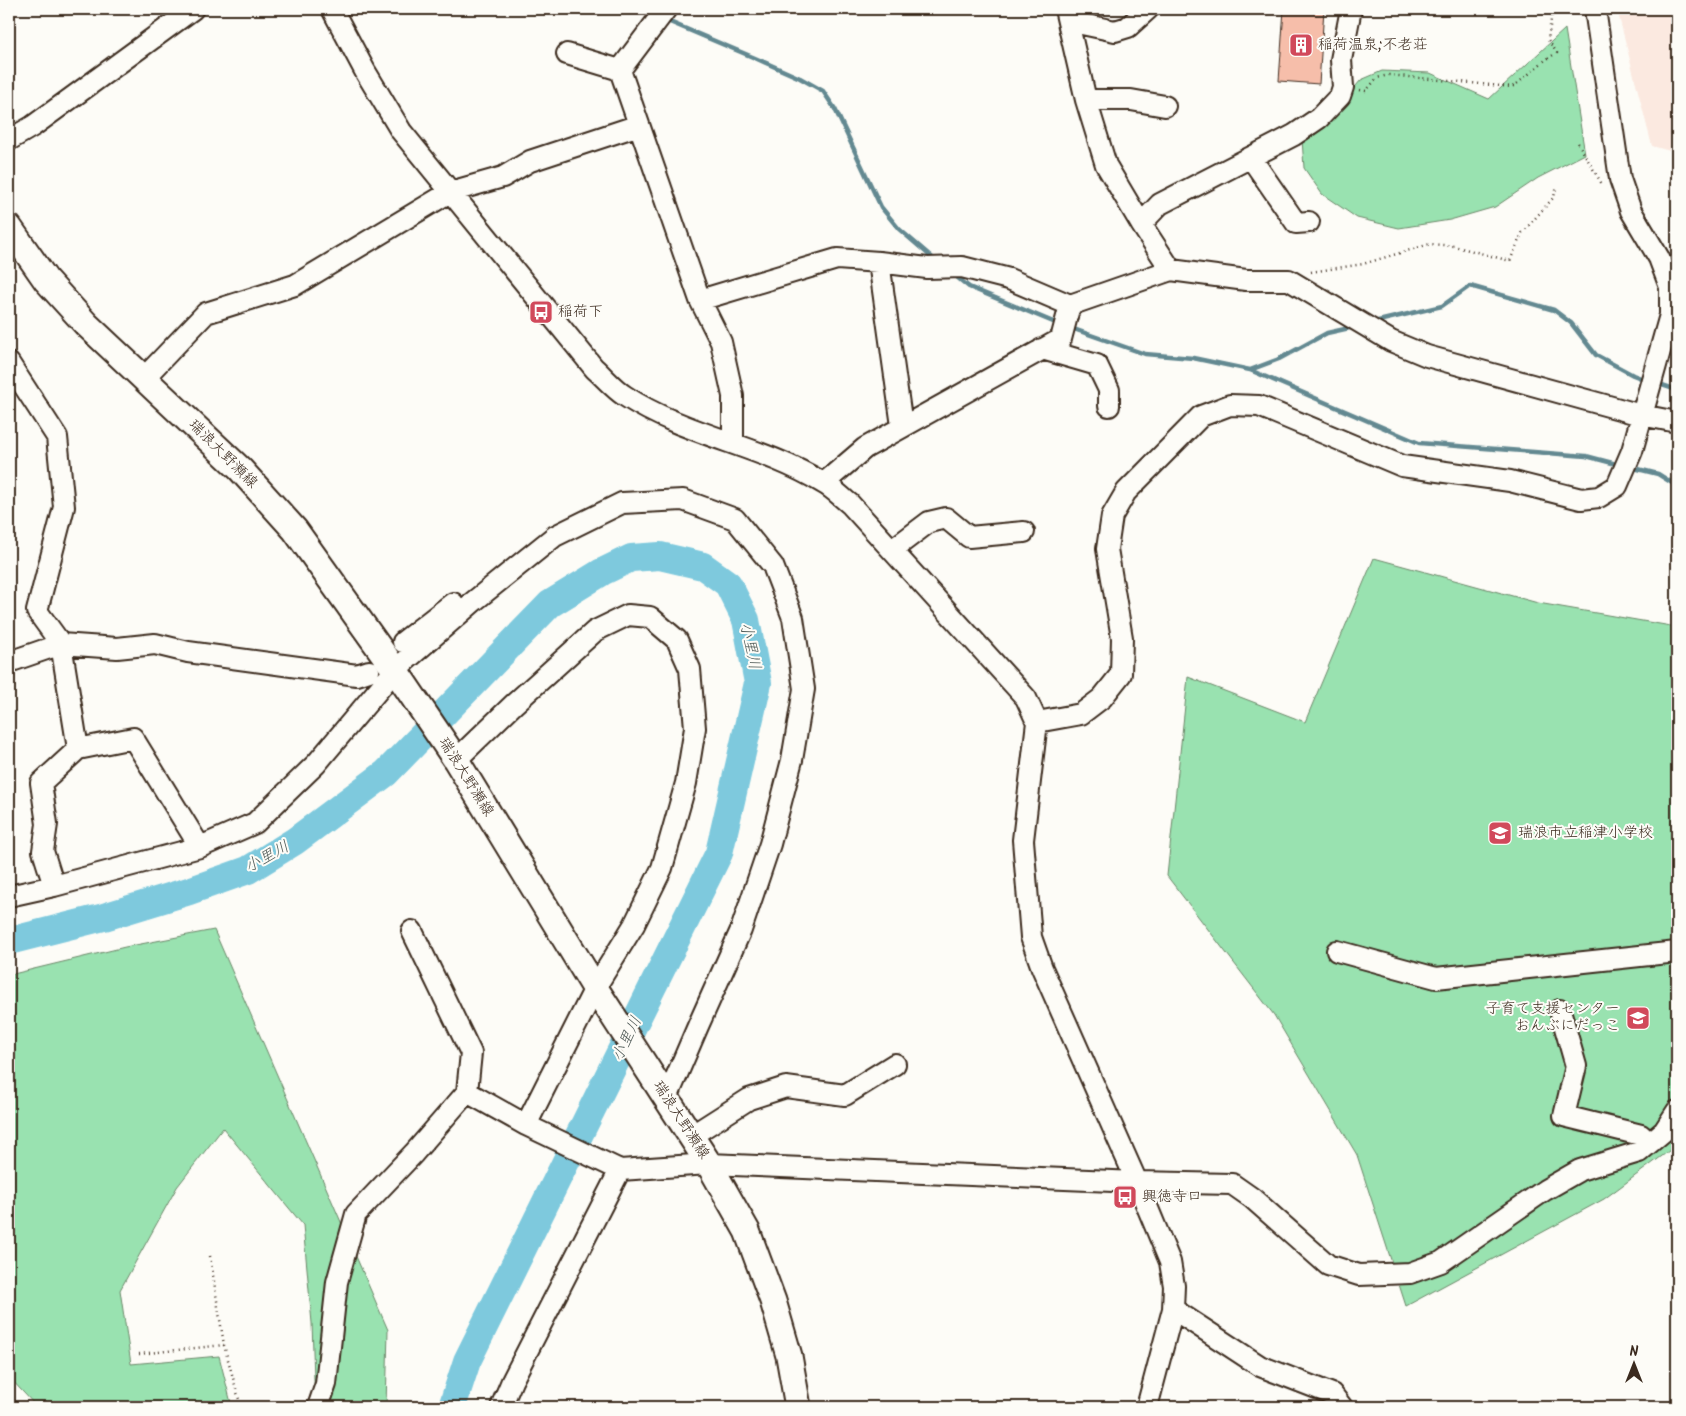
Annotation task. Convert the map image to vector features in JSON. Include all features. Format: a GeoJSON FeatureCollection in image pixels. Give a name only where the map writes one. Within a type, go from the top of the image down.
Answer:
{"type":"FeatureCollection","features":[{"type":"Feature","properties":{"kind":"main road","name":"瑞浪大野瀬線"},"geometry":{"type":"LineString","coordinates":[[9,227],[46,280],[86,324],[240,470],[295,530],[451,752],[598,992],[709,1164],[747,1231],[773,1301],[788,1356],[798,1407]]}},
{"type":"Feature","properties":{"kind":"street"},"geometry":{"type":"LineString","coordinates":[[9,140],[33,126],[193,9]]}},
{"type":"Feature","properties":{"kind":"street"},"geometry":{"type":"LineString","coordinates":[[332,9],[365,71],[401,131],[594,368],[623,395],[660,416],[733,442],[797,469],[824,483],[850,504],[1026,698],[1037,722],[1023,840],[1031,937],[1042,968],[1170,1262],[1174,1286],[1173,1309],[1147,1407]]}},
{"type":"Feature","properties":{"kind":"street"},"geometry":{"type":"LineString","coordinates":[[1066,15],[1115,31],[1128,27],[1148,9]]}},
{"type":"Feature","properties":{"kind":"street"},"geometry":{"type":"LineString","coordinates":[[1140,224],[1160,204],[1294,135],[1319,118],[1340,96],[1343,87],[1341,60],[1352,9]]}},
{"type":"Feature","properties":{"kind":"street"},"geometry":{"type":"LineString","coordinates":[[1037,722],[1081,714],[1102,698],[1121,674],[1122,638],[1107,548],[1112,516],[1126,492],[1201,416],[1230,405],[1259,406],[1402,466],[1510,481],[1581,499],[1599,497],[1617,486],[1632,451],[1670,315],[1670,287],[1659,258],[1631,211],[1620,179],[1595,9]]}},
{"type":"Feature","properties":{"kind":"street"},"geometry":{"type":"LineString","coordinates":[[620,70],[662,15]]}},
{"type":"Feature","properties":{"kind":"street"},"geometry":{"type":"LineString","coordinates":[[1066,15],[1086,100],[1106,165],[1140,224],[1170,270]]}},
{"type":"Feature","properties":{"kind":"street"},"geometry":{"type":"LineString","coordinates":[[567,54],[620,70]]}},
{"type":"Feature","properties":{"kind":"street"},"geometry":{"type":"LineString","coordinates":[[620,70],[700,300],[721,342],[733,396],[733,442]]}},
{"type":"Feature","properties":{"kind":"street"},"geometry":{"type":"LineString","coordinates":[[1086,100],[1131,100],[1165,106]]}},
{"type":"Feature","properties":{"kind":"street"},"geometry":{"type":"LineString","coordinates":[[144,378],[206,313],[295,285],[450,192],[504,177],[530,162],[639,125]]}},
{"type":"Feature","properties":{"kind":"street"},"geometry":{"type":"LineString","coordinates":[[1251,158],[1296,223],[1309,222]]}},
{"type":"Feature","properties":{"kind":"street"},"geometry":{"type":"LineString","coordinates":[[700,300],[836,259],[927,268],[962,268],[1009,279],[1070,305],[1170,270],[1246,280],[1290,280],[1391,341],[1427,356],[1641,415],[1677,422]]}},
{"type":"Feature","properties":{"kind":"street"},"geometry":{"type":"LineString","coordinates":[[879,262],[902,426]]}},
{"type":"Feature","properties":{"kind":"street"},"geometry":{"type":"LineString","coordinates":[[824,483],[865,448],[1061,338],[1070,305]]}},
{"type":"Feature","properties":{"kind":"street"},"geometry":{"type":"LineString","coordinates":[[1042,349],[1097,365],[1109,390],[1109,406]]}},
{"type":"Feature","properties":{"kind":"street"},"geometry":{"type":"LineString","coordinates":[[9,363],[57,437],[64,507],[37,611],[61,644],[78,749]]}},
{"type":"Feature","properties":{"kind":"street"},"geometry":{"type":"LineString","coordinates":[[9,896],[200,847],[255,823],[316,764],[399,676],[473,602],[555,536],[622,503],[683,500],[735,519],[773,566],[793,618],[804,689],[792,760],[770,844],[741,930],[698,1026],[664,1093]]}},
{"type":"Feature","properties":{"kind":"street"},"geometry":{"type":"LineString","coordinates":[[892,550],[929,522],[946,518],[969,537],[1024,532]]}},
{"type":"Feature","properties":{"kind":"street"},"geometry":{"type":"LineString","coordinates":[[403,642],[466,593],[473,602]]}},
{"type":"Feature","properties":{"kind":"street"},"geometry":{"type":"LineString","coordinates":[[451,752],[514,704],[595,631],[628,615],[650,617],[677,640],[690,669],[695,728],[686,784],[662,868],[634,925],[526,1125]]}},
{"type":"Feature","properties":{"kind":"street"},"geometry":{"type":"LineString","coordinates":[[9,662],[61,644],[118,648],[155,644],[188,652],[357,675],[369,671]]}},
{"type":"Feature","properties":{"kind":"street"},"geometry":{"type":"LineString","coordinates":[[54,886],[43,851],[47,824],[40,783],[78,749],[133,738],[200,847]]}},
{"type":"Feature","properties":{"kind":"street"},"geometry":{"type":"LineString","coordinates":[[318,1407],[326,1384],[337,1282],[356,1214],[414,1154],[467,1092],[471,1053],[412,931]]}},
{"type":"Feature","properties":{"kind":"street"},"geometry":{"type":"LineString","coordinates":[[1338,951],[1436,978],[1677,952]]}},
{"type":"Feature","properties":{"kind":"street"},"geometry":{"type":"LineString","coordinates":[[1560,1010],[1576,1066],[1564,1116],[1641,1135],[1649,1143]]}},
{"type":"Feature","properties":{"kind":"street"},"geometry":{"type":"LineString","coordinates":[[691,1136],[749,1099],[786,1087],[845,1095],[895,1064]]}},
{"type":"Feature","properties":{"kind":"street"},"geometry":{"type":"LineString","coordinates":[[467,1092],[526,1125],[620,1170],[709,1164],[1136,1182],[1232,1184],[1252,1198],[1328,1265],[1359,1275],[1410,1274],[1440,1262],[1545,1190],[1580,1170],[1639,1152],[1664,1131],[1677,1111]]}},
{"type":"Feature","properties":{"kind":"street"},"geometry":{"type":"LineString","coordinates":[[501,1407],[512,1381],[620,1170]]}},
{"type":"Feature","properties":{"kind":"street"},"geometry":{"type":"LineString","coordinates":[[1173,1309],[1260,1366],[1332,1394],[1342,1407]]}},
{"type":"Feature","properties":{"kind":"path"},"geometry":{"type":"LineString","coordinates":[[1343,87],[1366,91],[1377,78],[1389,75],[1512,87],[1524,80],[1544,60],[1557,53],[1548,40],[1552,13],[1549,9]]}},
{"type":"Feature","properties":{"kind":"path"},"geometry":{"type":"LineString","coordinates":[[1290,280],[1297,274],[1363,264],[1430,244],[1454,246],[1510,261],[1522,233],[1554,197],[1556,188]]}},
{"type":"Feature","properties":{"kind":"path"},"geometry":{"type":"LineString","coordinates":[[210,1256],[224,1344],[241,1407]]}},
{"type":"Feature","properties":{"kind":"path"},"geometry":{"type":"LineString","coordinates":[[139,1354],[224,1344]]}},
{"type":"Feature","properties":{"kind":"shaded area"},"geometry":{"type":"Polygon","coordinates":[[[1617,9],[1677,9],[1677,153],[1652,146],[1617,9]]]}},
{"type":"Feature","properties":{"kind":"green space"},"geometry":{"type":"Polygon","coordinates":[[[1565,29],[1585,154],[1538,178],[1495,207],[1450,220],[1399,228],[1357,218],[1322,194],[1304,168],[1302,139],[1326,121],[1361,80],[1382,71],[1430,73],[1489,99],[1565,29]]]}},
{"type":"Feature","properties":{"kind":"green space"},"geometry":{"type":"Polygon","coordinates":[[[1374,558],[1538,603],[1677,627],[1677,1145],[1604,1199],[1406,1306],[1357,1155],[1274,1015],[1167,876],[1188,677],[1305,722],[1374,558]]]}},
{"type":"Feature","properties":{"kind":"green space"},"geometry":{"type":"Polygon","coordinates":[[[214,930],[388,1330],[386,1407],[315,1407],[312,1323],[303,1225],[223,1128],[177,1187],[120,1290],[131,1364],[219,1356],[232,1407],[37,1407],[9,1377],[9,975],[125,947],[214,930]]]}},
{"type":"Feature","properties":{"kind":"building","name":"稲荷温泉;不老荘"},"geometry":{"type":"Polygon","coordinates":[[[1284,9],[1324,9],[1319,84],[1279,81],[1284,9]]]}},
{"type":"Feature","properties":{"kind":"waterway"},"geometry":{"type":"LineString","coordinates":[[641,9],[656,16]]}},
{"type":"Feature","properties":{"kind":"waterway"},"geometry":{"type":"LineString","coordinates":[[665,20],[800,78],[823,91],[835,109],[881,207],[899,229],[935,260]]}},
{"type":"Feature","properties":{"kind":"waterway"},"geometry":{"type":"LineString","coordinates":[[953,274],[969,287],[1058,324]]}},
{"type":"Feature","properties":{"kind":"waterway"},"geometry":{"type":"LineString","coordinates":[[1374,322],[1442,306],[1470,286],[1554,310],[1571,323],[1596,355],[1646,380]]}},
{"type":"Feature","properties":{"kind":"waterway"},"geometry":{"type":"LineString","coordinates":[[1068,327],[1145,354],[1193,358],[1250,370],[1419,443],[1586,456],[1620,465]]}},
{"type":"Feature","properties":{"kind":"waterway"},"geometry":{"type":"LineString","coordinates":[[1250,370],[1279,359],[1327,333],[1354,327]]}},
{"type":"Feature","properties":{"kind":"waterway"},"geometry":{"type":"LineString","coordinates":[[1656,383],[1677,390]]}},
{"type":"Feature","properties":{"kind":"waterway"},"geometry":{"type":"LineString","coordinates":[[1630,467],[1658,474],[1677,486]]}},
{"type":"Feature","properties":{"kind":"waterway","name":"小里川"},"geometry":{"type":"LineString","coordinates":[[9,941],[104,917],[189,891],[248,870],[295,841],[386,773],[550,604],[602,572],[631,558],[660,556],[703,566],[728,584],[746,620],[758,683],[719,853],[467,1361],[452,1407]]}},
{"type":"Feature","properties":{"kind":"place","name":"稲荷温泉;不老荘"},"geometry":{"type":"Point","coordinates":[1301,45]}},
{"type":"Feature","properties":{"kind":"place","name":"稲荷下"},"geometry":{"type":"Point","coordinates":[541,312]}},
{"type":"Feature","properties":{"kind":"place","name":"瑞浪市立稲津小学校"},"geometry":{"type":"Point","coordinates":[1500,833]}},
{"type":"Feature","properties":{"kind":"place","name":"子育て支援センター おんぶにだっこ"},"geometry":{"type":"Point","coordinates":[1638,1018]}},
{"type":"Feature","properties":{"kind":"place","name":"興徳寺口"},"geometry":{"type":"Point","coordinates":[1125,1197]}}]}
